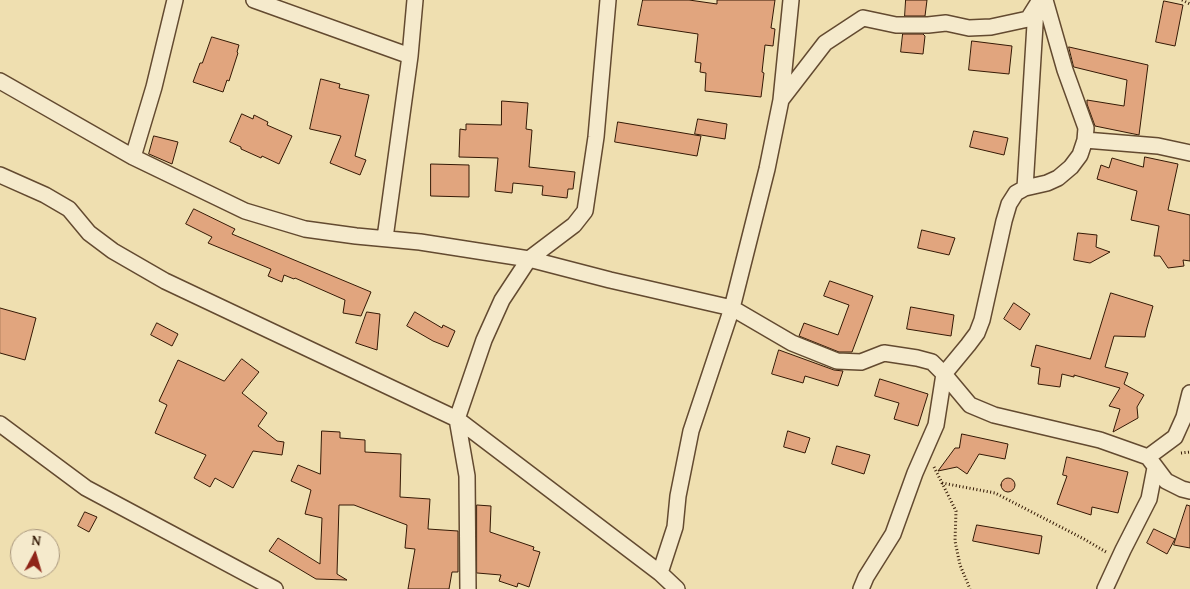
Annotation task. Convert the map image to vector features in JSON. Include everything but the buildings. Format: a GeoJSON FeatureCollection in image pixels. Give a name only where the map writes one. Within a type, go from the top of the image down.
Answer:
{"type":"FeatureCollection","features":[{"type":"Feature","properties":{"kind":"street"},"geometry":{"type":"LineString","coordinates":[[133,157],[154,87],[175,0]]}},
{"type":"Feature","properties":{"kind":"street"},"geometry":{"type":"LineString","coordinates":[[254,0],[410,56]]}},
{"type":"Feature","properties":{"kind":"street"},"geometry":{"type":"LineString","coordinates":[[385,238],[410,56],[415,0]]}},
{"type":"Feature","properties":{"kind":"street"},"geometry":{"type":"LineString","coordinates":[[468,589],[467,476],[457,419],[484,340],[502,300],[529,259],[574,225],[585,210],[596,137],[608,0]]}},
{"type":"Feature","properties":{"kind":"street"},"geometry":{"type":"LineString","coordinates":[[660,573],[675,527],[678,496],[691,431],[732,308],[766,169],[780,100],[791,0]]}},
{"type":"Feature","properties":{"kind":"street"},"geometry":{"type":"LineString","coordinates":[[780,100],[825,43],[863,18],[896,25],[946,23],[969,28],[992,27],[1028,19],[1040,2]]}},
{"type":"Feature","properties":{"kind":"street"},"geometry":{"type":"LineString","coordinates":[[861,589],[866,577],[893,534],[914,473],[936,425],[944,374],[977,333],[982,320],[1009,204],[1016,193],[1025,188],[1047,183],[1070,167],[1080,154],[1085,140],[1086,128],[1040,2]]}},
{"type":"Feature","properties":{"kind":"street"},"geometry":{"type":"LineString","coordinates":[[1025,188],[1040,2]]}},
{"type":"Feature","properties":{"kind":"street"},"geometry":{"type":"LineString","coordinates":[[0,81],[133,157],[245,211],[305,229],[385,238],[529,259],[732,308],[792,343],[837,361],[861,362],[884,353],[932,362],[970,405],[994,415],[1100,440],[1151,462],[1166,481],[1190,491]]}},
{"type":"Feature","properties":{"kind":"street"},"geometry":{"type":"LineString","coordinates":[[1085,140],[1158,146],[1190,153]]}},
{"type":"Feature","properties":{"kind":"street"},"geometry":{"type":"LineString","coordinates":[[0,175],[45,195],[69,210],[90,233],[105,245],[165,281],[457,419],[660,573],[677,589]]}},
{"type":"Feature","properties":{"kind":"street"},"geometry":{"type":"LineString","coordinates":[[1105,589],[1149,499],[1151,462],[1175,437],[1184,417],[1190,394]]}},
{"type":"Feature","properties":{"kind":"street"},"geometry":{"type":"LineString","coordinates":[[0,424],[86,488],[275,589]]}},
{"type":"Feature","properties":{"kind":"path"},"geometry":{"type":"LineString","coordinates":[[1182,0],[1190,4]]}},
{"type":"Feature","properties":{"kind":"path"},"geometry":{"type":"LineString","coordinates":[[925,450],[956,511],[955,541],[960,565],[970,589]]}},
{"type":"Feature","properties":{"kind":"path"},"geometry":{"type":"LineString","coordinates":[[942,483],[995,494],[1084,539],[1118,560]]}}]}
